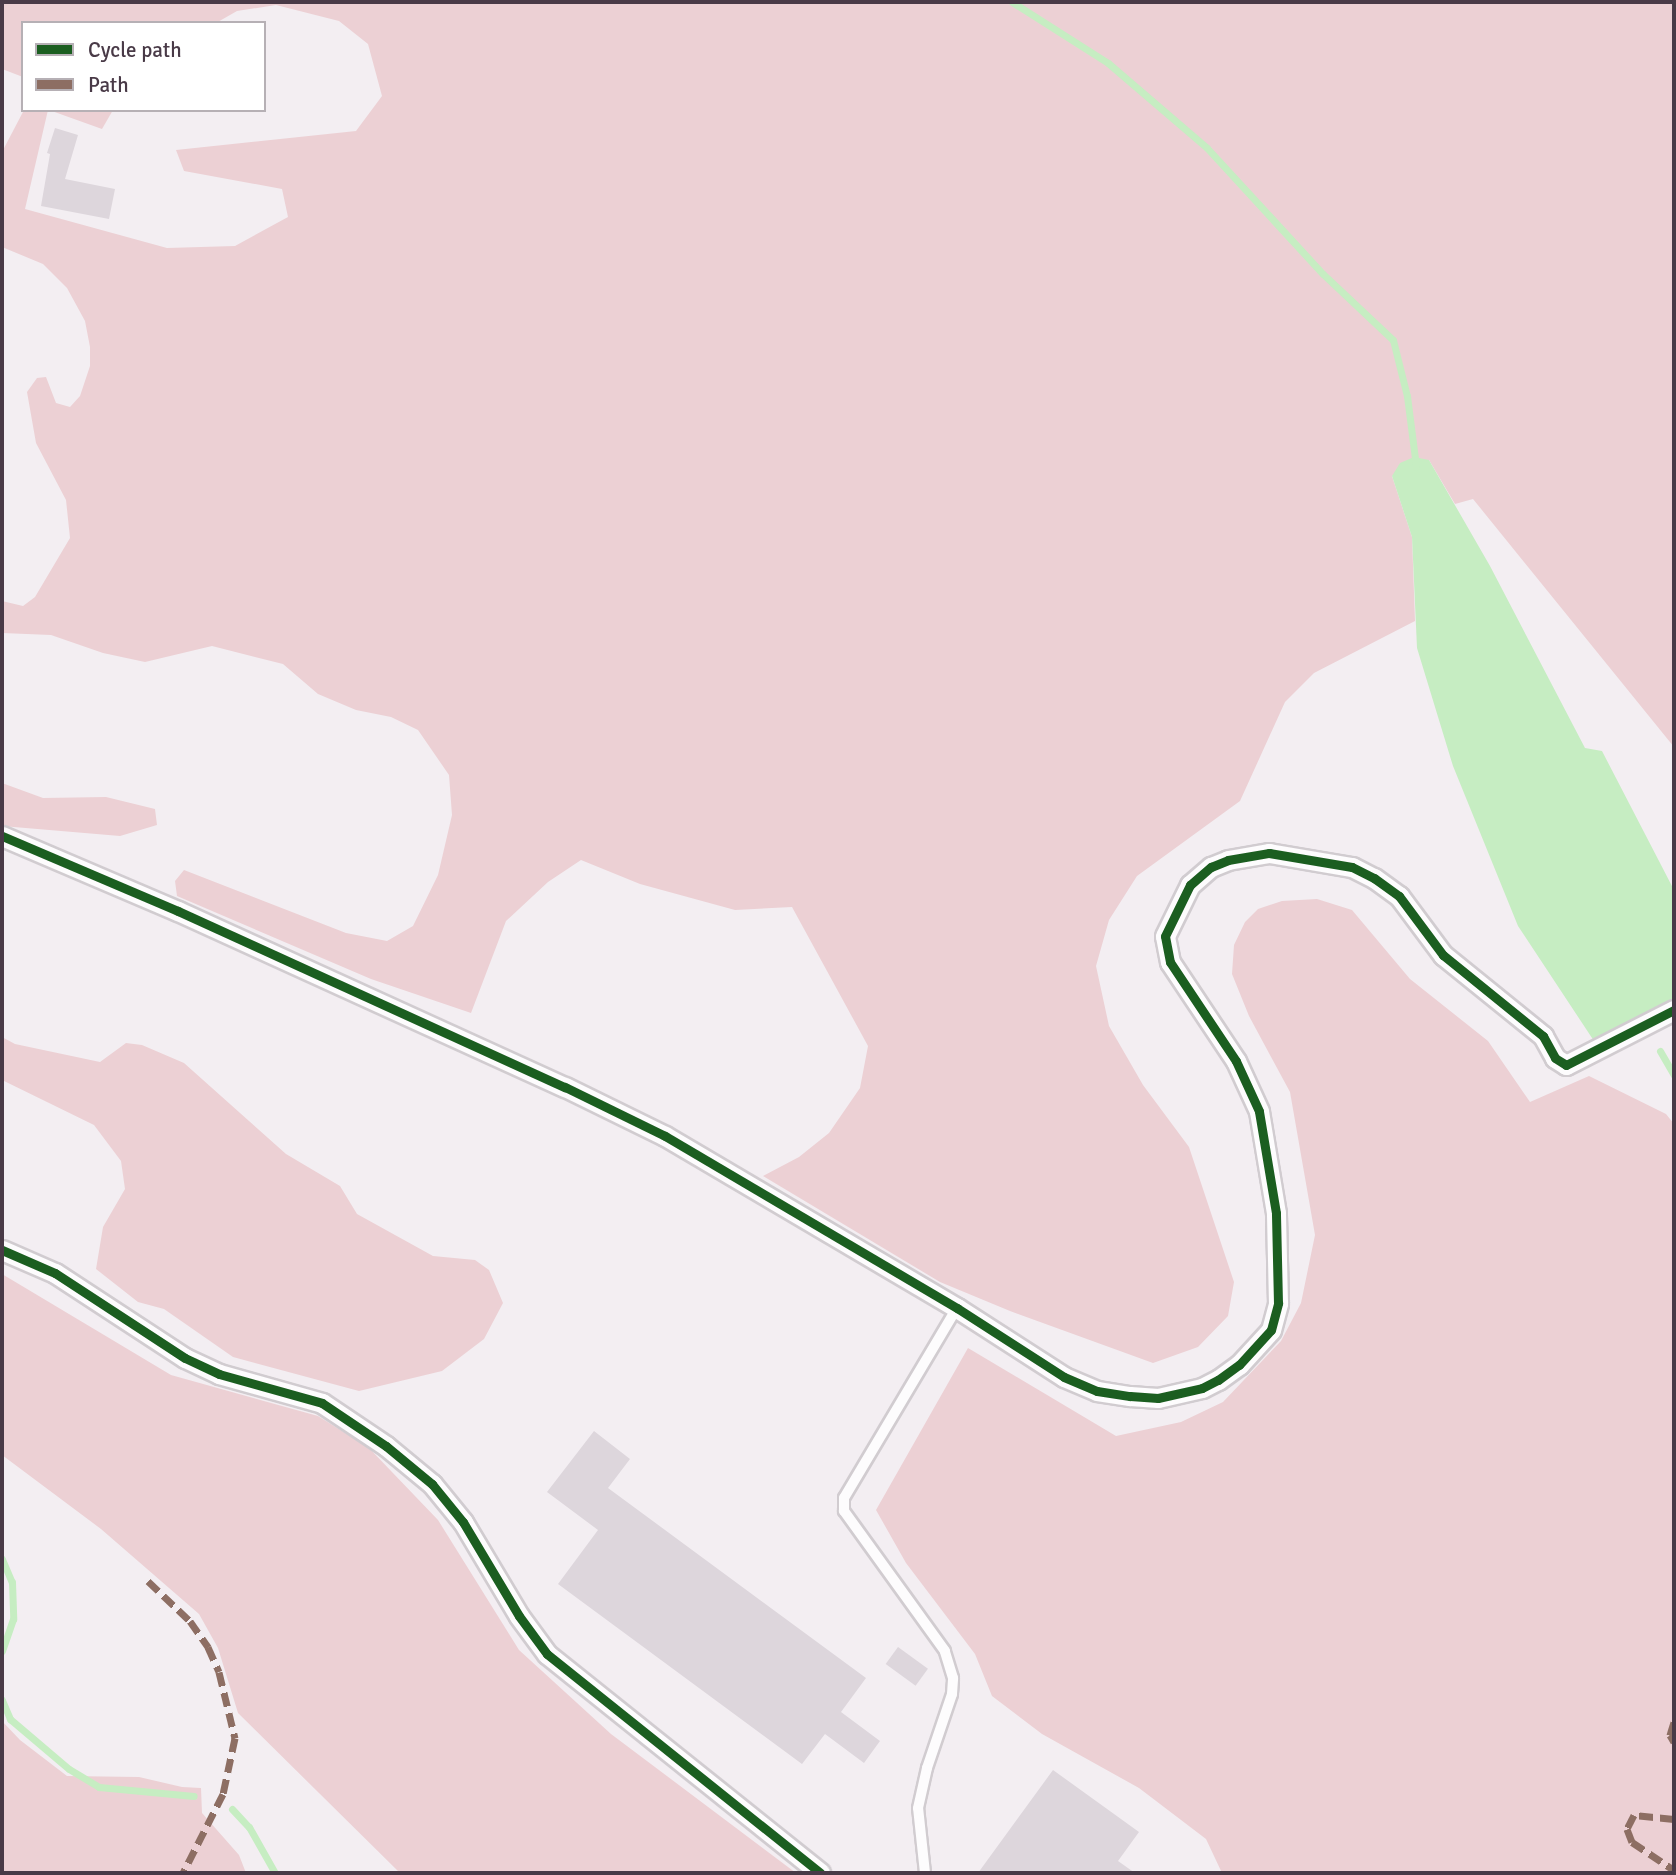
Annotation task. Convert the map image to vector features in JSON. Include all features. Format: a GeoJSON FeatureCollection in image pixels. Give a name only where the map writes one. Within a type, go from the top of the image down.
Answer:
{"type":"FeatureCollection","features":[{"type":"Feature","properties":{"kind":"street"},"geometry":{"type":"LineString","coordinates":[[2,836],[178,911],[654,1131],[957,1308],[1064,1377],[1097,1391],[1130,1396],[1158,1398],[1202,1388],[1240,1365],[1271,1330],[1278,1303],[1280,1279],[1276,1213],[1259,1111],[1236,1061],[1170,962],[1165,936],[1170,920],[1190,885],[1211,867],[1228,860],[1269,853],[1352,867],[1374,878],[1399,896],[1443,955],[1543,1036],[1555,1059],[1566,1065],[1674,1010]]}},
{"type":"Feature","properties":{"kind":"street"},"geometry":{"type":"LineString","coordinates":[[2,1250],[55,1273],[185,1359],[219,1374],[321,1403],[386,1446],[432,1483],[463,1522],[519,1616],[547,1654],[820,1873]]}},
{"type":"Feature","properties":{"kind":"lane"},"geometry":{"type":"LineString","coordinates":[[925,1873],[918,1808],[927,1768],[952,1694],[953,1678],[944,1651],[844,1511],[844,1498],[957,1308]]}},
{"type":"Feature","properties":{"kind":"shaded area"},"geometry":{"type":"Polygon","coordinates":[[[2,2],[1674,4],[1674,747],[1473,499],[1455,504],[1429,460],[1392,476],[1412,537],[1415,621],[1314,673],[1285,702],[1240,801],[1137,876],[1109,920],[1096,966],[1109,1026],[1143,1085],[1189,1147],[1234,1282],[1228,1316],[1198,1347],[1153,1363],[1010,1311],[940,1282],[763,1176],[799,1157],[829,1133],[860,1088],[868,1046],[792,907],[735,910],[640,884],[581,860],[548,882],[506,921],[471,1013],[371,979],[177,896],[175,881],[184,870],[346,933],[387,941],[413,926],[438,875],[452,815],[449,775],[418,730],[391,717],[356,710],[318,694],[283,664],[212,646],[145,662],[103,653],[51,635],[2,633],[2,601],[23,606],[35,597],[70,538],[66,500],[36,443],[27,392],[37,378],[46,377],[56,403],[70,407],[80,396],[90,366],[90,347],[85,321],[67,288],[43,264],[2,247],[2,152],[23,112],[48,112],[25,209],[167,248],[235,246],[288,217],[282,189],[184,171],[176,150],[356,131],[382,96],[368,44],[339,21],[276,5],[237,11],[220,21],[21,21],[21,76],[2,69],[2,2]]]}},
{"type":"Feature","properties":{"kind":"shaded area"},"geometry":{"type":"Polygon","coordinates":[[[55,112],[112,112],[102,129],[55,112]]]}},
{"type":"Feature","properties":{"kind":"shaded area"},"geometry":{"type":"Polygon","coordinates":[[[1414,457],[1429,460],[1490,566],[1585,748],[1602,751],[1674,890],[1674,999],[1594,1041],[1518,926],[1453,766],[1417,648],[1412,537],[1392,476],[1400,463],[1414,457]]]}},
{"type":"Feature","properties":{"kind":"shaded area"},"geometry":{"type":"Polygon","coordinates":[[[2,783],[43,798],[106,797],[155,809],[157,825],[120,836],[2,826],[2,783]]]}},
{"type":"Feature","properties":{"kind":"shaded area"},"geometry":{"type":"Polygon","coordinates":[[[1317,899],[1352,910],[1410,979],[1488,1041],[1530,1102],[1589,1076],[1666,1114],[1674,1124],[1674,1873],[1222,1873],[1206,1839],[1139,1788],[1042,1734],[992,1696],[975,1654],[906,1563],[876,1510],[968,1348],[1116,1436],[1181,1422],[1223,1402],[1281,1341],[1301,1303],[1315,1235],[1290,1092],[1249,1016],[1232,974],[1234,945],[1245,922],[1258,909],[1282,901],[1317,899]]]}},
{"type":"Feature","properties":{"kind":"shaded area"},"geometry":{"type":"Polygon","coordinates":[[[2,1037],[15,1044],[100,1062],[126,1043],[142,1045],[184,1063],[286,1154],[340,1186],[357,1214],[433,1256],[475,1260],[489,1270],[503,1303],[484,1339],[442,1371],[359,1391],[233,1357],[164,1309],[138,1302],[96,1269],[103,1227],[125,1189],[121,1161],[94,1125],[2,1080],[2,1037]]]}},
{"type":"Feature","properties":{"kind":"shaded area"},"geometry":{"type":"Polygon","coordinates":[[[2,1274],[171,1375],[318,1416],[369,1448],[438,1520],[519,1650],[611,1734],[796,1873],[400,1873],[238,1713],[218,1648],[199,1614],[101,1529],[2,1455],[2,1274]]]}},
{"type":"Feature","properties":{"kind":"shaded area"},"geometry":{"type":"Polygon","coordinates":[[[2,1721],[20,1740],[67,1776],[139,1777],[182,1787],[201,1788],[202,1813],[239,1855],[246,1873],[2,1873],[2,1721]]]}},
{"type":"Feature","properties":{"kind":"building"},"geometry":{"type":"Polygon","coordinates":[[[55,128],[78,135],[65,179],[115,189],[109,219],[41,206],[50,154],[47,153],[55,128]]]}},
{"type":"Feature","properties":{"kind":"building"},"geometry":{"type":"Polygon","coordinates":[[[594,1431],[630,1459],[608,1488],[866,1678],[841,1712],[880,1741],[864,1763],[825,1734],[802,1764],[558,1584],[598,1530],[547,1492],[594,1431]]]}},
{"type":"Feature","properties":{"kind":"building"},"geometry":{"type":"Polygon","coordinates":[[[898,1647],[928,1669],[916,1686],[886,1664],[898,1647]]]}},
{"type":"Feature","properties":{"kind":"building"},"geometry":{"type":"Polygon","coordinates":[[[1053,1770],[1139,1832],[1118,1861],[1135,1873],[978,1873],[1053,1770]]]}},
{"type":"Feature","properties":{"kind":"waterway"},"geometry":{"type":"LineString","coordinates":[[1012,2],[1108,63],[1207,148],[1323,274],[1393,340],[1407,396],[1416,466]]}},
{"type":"Feature","properties":{"kind":"waterway"},"geometry":{"type":"LineString","coordinates":[[1660,1051],[1674,1075]]}},
{"type":"Feature","properties":{"kind":"waterway"},"geometry":{"type":"LineString","coordinates":[[2,1559],[12,1582],[13,1619],[2,1651]]}},
{"type":"Feature","properties":{"kind":"waterway"},"geometry":{"type":"LineString","coordinates":[[2,1700],[10,1719],[69,1769],[99,1787],[194,1796]]}},
{"type":"Feature","properties":{"kind":"waterway"},"geometry":{"type":"LineString","coordinates":[[232,1809],[249,1827],[275,1873]]}},
{"type":"Feature","properties":{"kind":"marked path"},"geometry":{"type":"LineString","coordinates":[[148,1581],[190,1621],[208,1647],[219,1672],[235,1738],[223,1794],[183,1873]]}},
{"type":"Feature","properties":{"kind":"marked path"},"geometry":{"type":"LineString","coordinates":[[1674,1722],[1670,1735],[1674,1742]]}},
{"type":"Feature","properties":{"kind":"marked path"},"geometry":{"type":"LineString","coordinates":[[1674,1819],[1634,1815],[1627,1829],[1632,1842],[1674,1870]]}},
{"type":"Feature","properties":{"kind":"cycle path"},"geometry":{"type":"LineString","coordinates":[[2,836],[178,911],[565,1087],[665,1136],[957,1308],[1064,1377],[1097,1391],[1130,1396],[1158,1398],[1202,1388],[1218,1380],[1239,1365],[1271,1330],[1278,1303],[1276,1213],[1259,1111],[1236,1061],[1170,962],[1165,936],[1190,885],[1211,867],[1228,860],[1269,853],[1352,867],[1374,878],[1399,896],[1443,955],[1543,1036],[1555,1058],[1566,1065],[1674,1010]]}},
{"type":"Feature","properties":{"kind":"cycle path"},"geometry":{"type":"LineString","coordinates":[[2,1250],[55,1273],[185,1358],[219,1374],[322,1403],[386,1446],[432,1484],[463,1522],[519,1616],[547,1654],[820,1873]]}}]}
